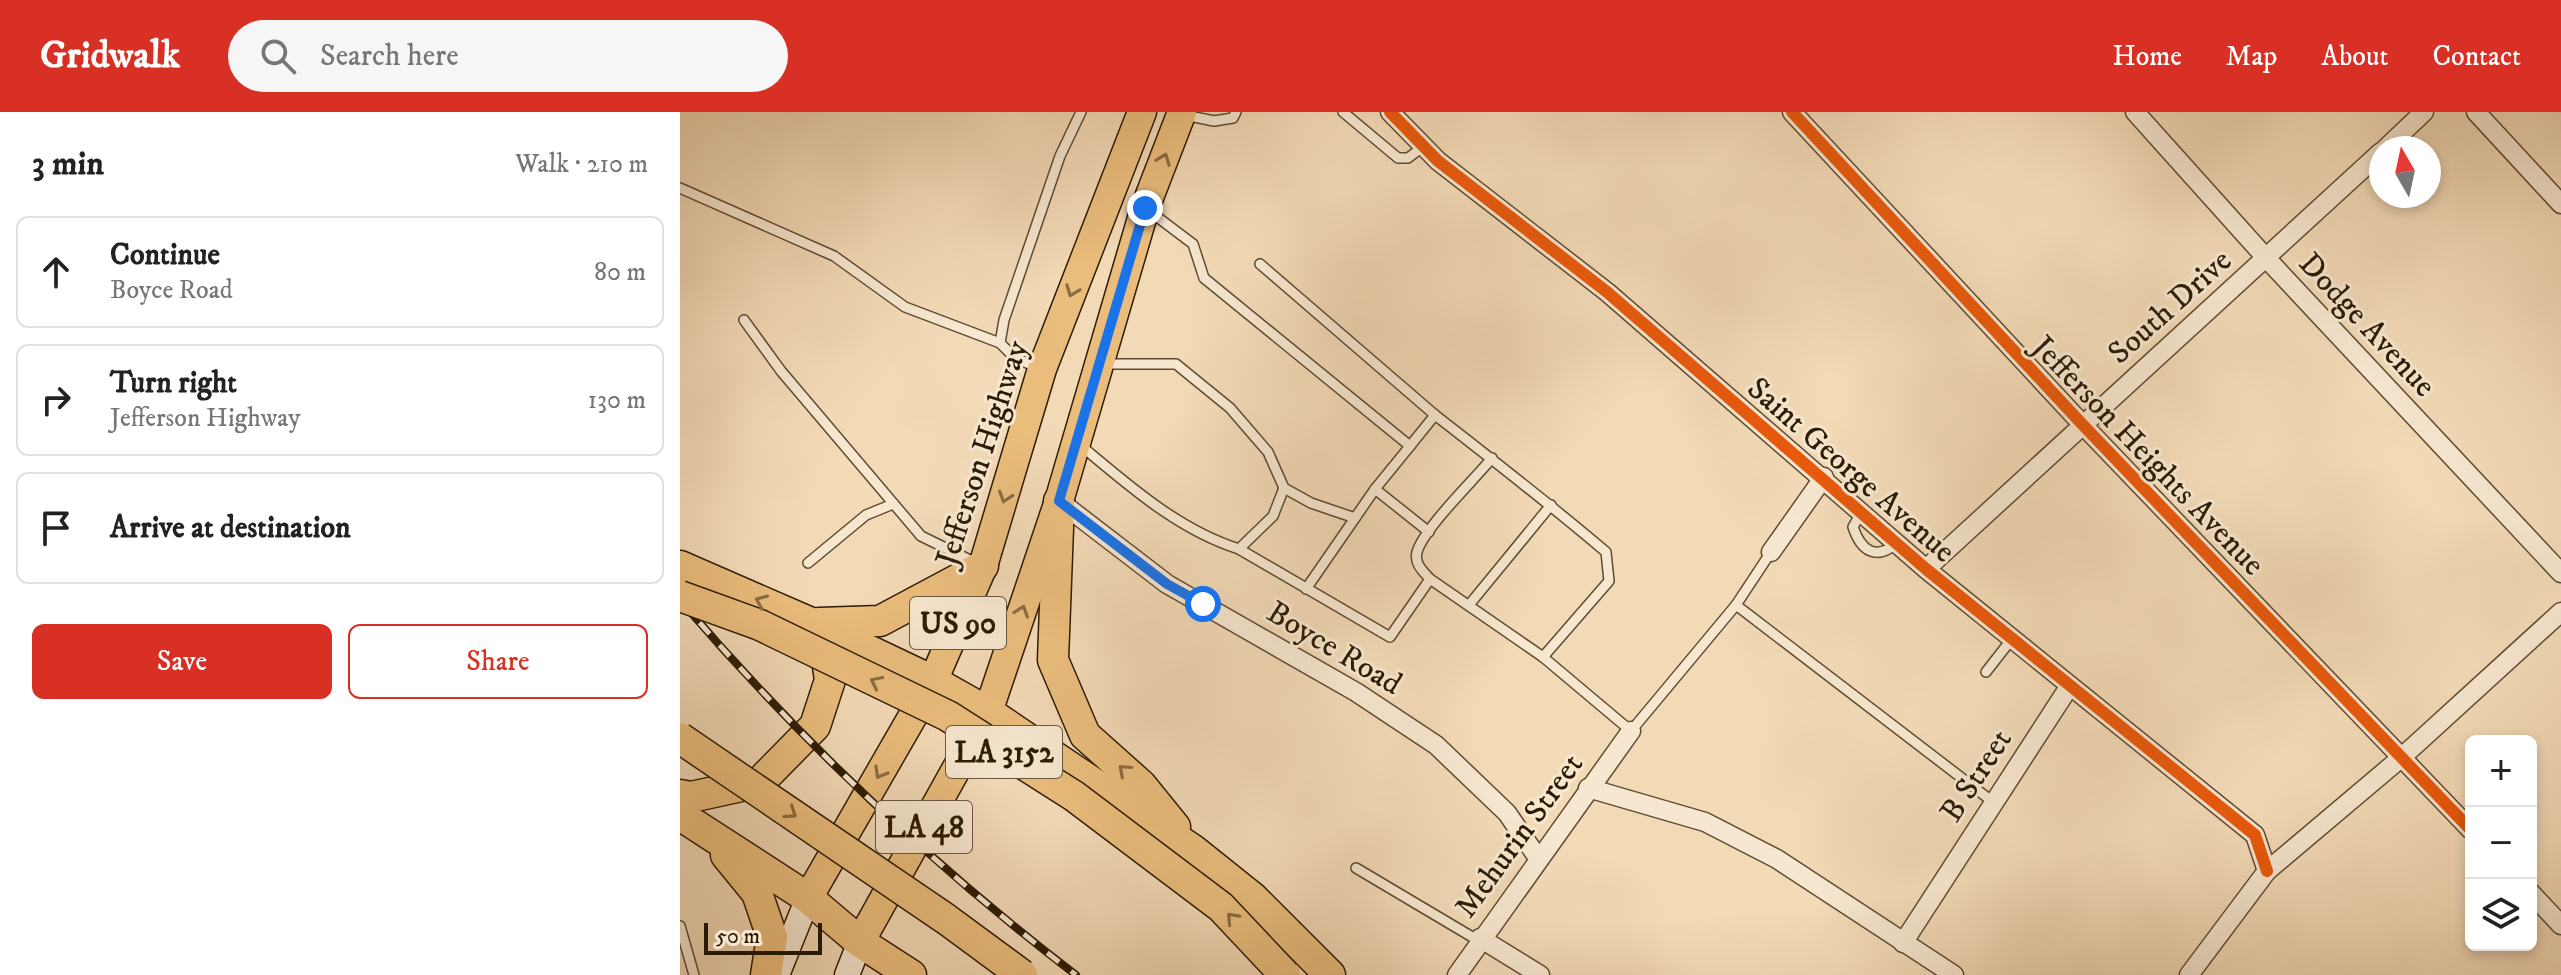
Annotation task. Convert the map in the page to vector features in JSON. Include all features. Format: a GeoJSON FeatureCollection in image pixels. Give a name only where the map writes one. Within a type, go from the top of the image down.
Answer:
{"type":"FeatureCollection","features":[{"type":"Feature","properties":{"kind":"highway","name":"US 90"},"geometry":{"type":"LineString","coordinates":[[1059,501],[1053,660],[1085,735],[1141,785],[1193,850],[1253,898],[1330,975]]}},
{"type":"Feature","properties":{"kind":"highway"},"geometry":{"type":"LineString","coordinates":[[680,566],[933,681],[988,712],[1193,850]]}},
{"type":"Feature","properties":{"kind":"highway"},"geometry":{"type":"LineString","coordinates":[[811,623],[880,621],[983,566]]}},
{"type":"Feature","properties":{"kind":"highway","name":"LA 3152"},"geometry":{"type":"LineString","coordinates":[[680,596],[760,625],[948,716],[1074,796],[1221,907],[1285,975]]}},
{"type":"Feature","properties":{"kind":"highway"},"geometry":{"type":"LineString","coordinates":[[680,795],[691,797],[760,782],[815,726],[830,680],[825,646],[811,623]]}},
{"type":"Feature","properties":{"kind":"highway"},"geometry":{"type":"LineString","coordinates":[[680,738],[946,919],[1022,975]]}},
{"type":"Feature","properties":{"kind":"highway"},"geometry":{"type":"LineString","coordinates":[[680,815],[808,898],[860,942],[911,975]]}},
{"type":"Feature","properties":{"kind":"highway"},"geometry":{"type":"LineString","coordinates":[[709,835],[757,893],[772,937],[766,975]]}},
{"type":"Feature","properties":{"kind":"main road","name":"Jefferson Highway"},"geometry":{"type":"LineString","coordinates":[[777,975],[808,898],[933,681],[983,566],[1042,369],[1142,112]]}},
{"type":"Feature","properties":{"kind":"main road","name":"US 90"},"geometry":{"type":"LineString","coordinates":[[1059,501],[1145,208],[1182,113]]}},
{"type":"Feature","properties":{"kind":"main road"},"geometry":{"type":"LineString","coordinates":[[1109,196],[1145,208]]}},
{"type":"Feature","properties":{"kind":"main road","name":"LA 48"},"geometry":{"type":"LineString","coordinates":[[847,975],[860,942],[988,712],[1059,501]]}},
{"type":"Feature","properties":{"kind":"street","name":"Saint George Avenue"},"geometry":{"type":"LineString","coordinates":[[1390,112],[1424,146],[1607,292],[1824,477],[1926,569],[2255,835],[2267,871]]}},
{"type":"Feature","properties":{"kind":"street","name":"Jefferson Heights Avenue"},"geometry":{"type":"LineString","coordinates":[[1792,112],[2082,424],[2465,824]]}},
{"type":"Feature","properties":{"kind":"street","name":"Dodge Avenue"},"geometry":{"type":"LineString","coordinates":[[2135,112],[2267,259],[2561,573]]}},
{"type":"Feature","properties":{"kind":"street"},"geometry":{"type":"LineString","coordinates":[[2399,136],[2424,112]]}},
{"type":"Feature","properties":{"kind":"street"},"geometry":{"type":"LineString","coordinates":[[2476,112],[2561,204]]}},
{"type":"Feature","properties":{"kind":"street","name":"South Drive"},"geometry":{"type":"LineString","coordinates":[[1926,569],[2369,163]]}},
{"type":"Feature","properties":{"kind":"street"},"geometry":{"type":"LineString","coordinates":[[1771,552],[1824,477]]}},
{"type":"Feature","properties":{"kind":"street","name":"Boyce Road"},"geometry":{"type":"LineString","coordinates":[[1059,501],[1167,584],[1356,692],[1436,745],[1507,813],[1538,858]]}},
{"type":"Feature","properties":{"kind":"street"},"geometry":{"type":"LineString","coordinates":[[2189,975],[2267,871],[2402,757],[2561,612]]}},
{"type":"Feature","properties":{"kind":"street","name":"B Street"},"geometry":{"type":"LineString","coordinates":[[1903,943],[2069,687]]}},
{"type":"Feature","properties":{"kind":"street","name":"Mehurin Street"},"geometry":{"type":"LineString","coordinates":[[1457,975],[1631,731]]}},
{"type":"Feature","properties":{"kind":"street"},"geometry":{"type":"LineString","coordinates":[[1588,788],[1705,822],[1777,859],[1954,975]]}},
{"type":"Feature","properties":{"kind":"street"},"geometry":{"type":"LineString","coordinates":[[2537,899],[2561,925]]}},
{"type":"Feature","properties":{"kind":"street"},"geometry":{"type":"LineString","coordinates":[[1480,939],[1540,975]]}},
{"type":"Feature","properties":{"kind":"lane"},"geometry":{"type":"LineString","coordinates":[[1000,343],[1004,320],[1055,170],[1081,112]]}},
{"type":"Feature","properties":{"kind":"lane"},"geometry":{"type":"LineString","coordinates":[[1182,113],[1214,121],[1233,118],[1236,112]]}},
{"type":"Feature","properties":{"kind":"lane"},"geometry":{"type":"LineString","coordinates":[[1343,112],[1398,158],[1408,158],[1424,146]]}},
{"type":"Feature","properties":{"kind":"lane"},"geometry":{"type":"LineString","coordinates":[[680,188],[834,256],[905,307],[1000,343],[1015,358],[1042,369]]}},
{"type":"Feature","properties":{"kind":"lane"},"geometry":{"type":"LineString","coordinates":[[1145,208],[1193,244],[1204,278],[1410,446]]}},
{"type":"Feature","properties":{"kind":"lane"},"geometry":{"type":"LineString","coordinates":[[1260,264],[1435,415],[1606,552],[1609,581],[1543,657]]}},
{"type":"Feature","properties":{"kind":"lane"},"geometry":{"type":"LineString","coordinates":[[744,320],[781,371],[921,536],[983,566]]}},
{"type":"Feature","properties":{"kind":"lane"},"geometry":{"type":"LineString","coordinates":[[1099,364],[1176,364],[1239,419],[1268,452],[1284,488],[1311,503],[1355,518]]}},
{"type":"Feature","properties":{"kind":"lane"},"geometry":{"type":"LineString","coordinates":[[1306,589],[1375,489],[1435,415]]}},
{"type":"Feature","properties":{"kind":"lane"},"geometry":{"type":"LineString","coordinates":[[1076,442],[1140,495],[1212,541],[1239,549],[1390,637],[1430,579]]}},
{"type":"Feature","properties":{"kind":"lane"},"geometry":{"type":"LineString","coordinates":[[1492,458],[1429,532],[1417,553],[1417,564],[1430,579],[1543,657],[1631,731],[1736,605],[1771,552]]}},
{"type":"Feature","properties":{"kind":"lane"},"geometry":{"type":"LineString","coordinates":[[1239,549],[1273,516],[1284,488]]}},
{"type":"Feature","properties":{"kind":"lane"},"geometry":{"type":"LineString","coordinates":[[1375,489],[1429,532]]}},
{"type":"Feature","properties":{"kind":"lane"},"geometry":{"type":"LineString","coordinates":[[808,563],[866,515],[893,504]]}},
{"type":"Feature","properties":{"kind":"lane"},"geometry":{"type":"LineString","coordinates":[[1469,605],[1551,505]]}},
{"type":"Feature","properties":{"kind":"lane"},"geometry":{"type":"LineString","coordinates":[[1862,511],[1853,527],[1859,545],[1870,553],[1887,552],[1897,543]]}},
{"type":"Feature","properties":{"kind":"lane"},"geometry":{"type":"LineString","coordinates":[[1736,605],[1993,802]]}},
{"type":"Feature","properties":{"kind":"lane"},"geometry":{"type":"LineString","coordinates":[[1986,672],[2011,640]]}},
{"type":"Feature","properties":{"kind":"lane"},"geometry":{"type":"LineString","coordinates":[[1356,868],[1480,939]]}},
{"type":"Feature","properties":{"kind":"lane"},"geometry":{"type":"LineString","coordinates":[[681,934],[694,975]]}},
{"type":"Feature","properties":{"kind":"railway"},"geometry":{"type":"LineString","coordinates":[[680,600],[772,702],[868,798],[970,889],[1076,975]]}},
{"type":"Feature","properties":{"kind":"cycle path"},"geometry":{"type":"LineString","coordinates":[[1390,112],[1438,161],[1607,292],[1926,569],[2255,835],[2267,871]]}},
{"type":"Feature","properties":{"kind":"cycle path"},"geometry":{"type":"LineString","coordinates":[[1792,112],[2082,424],[2465,824]]}},
{"type":"Feature","properties":{"kind":"route"},"geometry":{"type":"LineString","coordinates":[[1145,208],[1059,501],[1167,584],[1203,604]]}}]}
